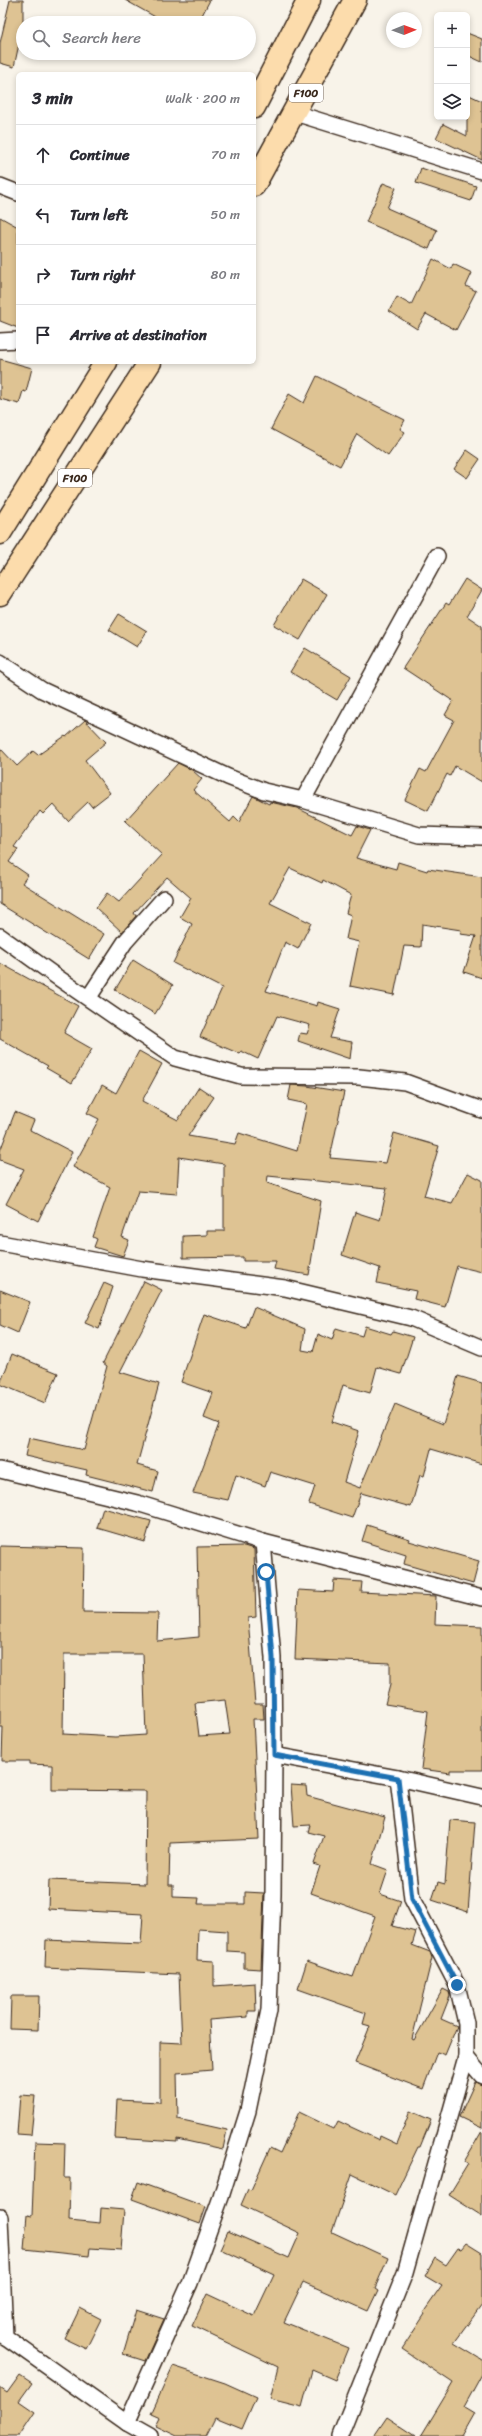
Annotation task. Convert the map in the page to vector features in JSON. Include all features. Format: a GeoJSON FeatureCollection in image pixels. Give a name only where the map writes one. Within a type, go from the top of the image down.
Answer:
{"type":"FeatureCollection","features":[{"type":"Feature","properties":{"kind":"highway"},"geometry":{"type":"LineString","coordinates":[[256,102],[309,0]]}},
{"type":"Feature","properties":{"kind":"highway","name":"F100"},"geometry":{"type":"LineString","coordinates":[[256,182],[295,114],[356,0]]}},
{"type":"Feature","properties":{"kind":"highway","name":"F100"},"geometry":{"type":"LineString","coordinates":[[0,594],[149,364]]}},
{"type":"Feature","properties":{"kind":"highway","name":"F100"},"geometry":{"type":"LineString","coordinates":[[0,533],[99,367]]}},
{"type":"Feature","properties":{"kind":"street"},"geometry":{"type":"LineString","coordinates":[[295,114],[482,171]]}},
{"type":"Feature","properties":{"kind":"street"},"geometry":{"type":"LineString","coordinates":[[0,186],[16,192]]}},
{"type":"Feature","properties":{"kind":"street"},"geometry":{"type":"LineString","coordinates":[[0,341],[16,340]]}},
{"type":"Feature","properties":{"kind":"street"},"geometry":{"type":"LineString","coordinates":[[303,800],[437,556]]}},
{"type":"Feature","properties":{"kind":"street"},"geometry":{"type":"LineString","coordinates":[[0,662],[42,690],[228,777],[264,791],[303,800],[419,835],[482,837]]}},
{"type":"Feature","properties":{"kind":"street"},"geometry":{"type":"LineString","coordinates":[[89,997],[125,942],[164,898]]}},
{"type":"Feature","properties":{"kind":"street"},"geometry":{"type":"LineString","coordinates":[[0,935],[41,966],[89,997],[175,1058],[241,1076],[359,1077],[405,1082],[482,1110]]}},
{"type":"Feature","properties":{"kind":"street"},"geometry":{"type":"LineString","coordinates":[[0,1243],[142,1268],[285,1288],[411,1318],[482,1348]]}},
{"type":"Feature","properties":{"kind":"street"},"geometry":{"type":"LineString","coordinates":[[0,1470],[137,1503],[263,1542],[482,1598]]}},
{"type":"Feature","properties":{"kind":"street"},"geometry":{"type":"LineString","coordinates":[[127,2423],[190,2283],[221,2197],[248,2111],[269,2010],[273,1895],[273,1658],[263,1542]]}},
{"type":"Feature","properties":{"kind":"street"},"geometry":{"type":"LineString","coordinates":[[274,1755],[398,1778],[482,1797]]}},
{"type":"Feature","properties":{"kind":"street"},"geometry":{"type":"LineString","coordinates":[[340,2436],[405,2273],[466,2057],[466,2023],[457,1985],[412,1899],[398,1778]]}},
{"type":"Feature","properties":{"kind":"street"},"geometry":{"type":"LineString","coordinates":[[466,2057],[482,2076]]}},
{"type":"Feature","properties":{"kind":"street"},"geometry":{"type":"LineString","coordinates":[[0,2218],[3,2335],[127,2423],[150,2436]]}},
{"type":"Feature","properties":{"kind":"building"},"geometry":{"type":"Polygon","coordinates":[[[10,0],[23,0],[23,16],[16,16],[16,58],[14,67],[0,63],[0,43],[10,0]]]}},
{"type":"Feature","properties":{"kind":"building"},"geometry":{"type":"Polygon","coordinates":[[[125,0],[210,0],[202,16],[154,16],[125,0]]]}},
{"type":"Feature","properties":{"kind":"building"},"geometry":{"type":"Polygon","coordinates":[[[470,34],[482,39],[482,62],[470,56],[470,34]]]}},
{"type":"Feature","properties":{"kind":"building"},"geometry":{"type":"Polygon","coordinates":[[[470,95],[482,101],[482,160],[436,138],[443,124],[467,136],[467,120],[470,120],[470,95]]]}},
{"type":"Feature","properties":{"kind":"building"},"geometry":{"type":"Polygon","coordinates":[[[421,168],[476,186],[471,201],[416,183],[421,168]]]}},
{"type":"Feature","properties":{"kind":"building"},"geometry":{"type":"Polygon","coordinates":[[[383,183],[396,188],[387,208],[437,230],[429,249],[366,222],[383,183]]]}},
{"type":"Feature","properties":{"kind":"building"},"geometry":{"type":"Polygon","coordinates":[[[0,217],[16,226],[16,327],[0,321],[0,217]]]}},
{"type":"Feature","properties":{"kind":"building"},"geometry":{"type":"Polygon","coordinates":[[[433,259],[451,269],[453,264],[472,273],[466,286],[476,291],[456,330],[426,314],[417,329],[389,311],[397,297],[411,305],[433,259]]]}},
{"type":"Feature","properties":{"kind":"building"},"geometry":{"type":"Polygon","coordinates":[[[0,359],[32,368],[26,392],[23,391],[19,404],[0,399],[0,359]]]}},
{"type":"Feature","properties":{"kind":"building"},"geometry":{"type":"Polygon","coordinates":[[[317,376],[405,420],[400,429],[405,432],[388,456],[357,434],[340,466],[271,429],[289,394],[304,403],[317,376]]]}},
{"type":"Feature","properties":{"kind":"building"},"geometry":{"type":"Polygon","coordinates":[[[467,450],[480,459],[467,478],[454,469],[467,450]]]}},
{"type":"Feature","properties":{"kind":"building"},"geometry":{"type":"Polygon","coordinates":[[[301,579],[327,594],[300,640],[274,625],[301,579]]]}},
{"type":"Feature","properties":{"kind":"building"},"geometry":{"type":"Polygon","coordinates":[[[465,579],[482,590],[467,616],[482,626],[482,782],[455,766],[450,776],[447,774],[428,811],[405,800],[420,769],[426,772],[454,720],[445,715],[453,701],[403,668],[446,603],[449,605],[465,579]]]}},
{"type":"Feature","properties":{"kind":"building"},"geometry":{"type":"Polygon","coordinates":[[[119,614],[147,631],[137,647],[109,630],[119,614]]]}},
{"type":"Feature","properties":{"kind":"building"},"geometry":{"type":"Polygon","coordinates":[[[305,648],[351,676],[337,700],[290,672],[305,648]]]}},
{"type":"Feature","properties":{"kind":"building"},"geometry":{"type":"Polygon","coordinates":[[[85,720],[106,742],[85,760],[110,793],[92,807],[88,802],[68,821],[53,804],[43,814],[40,811],[14,847],[18,849],[9,862],[28,875],[22,883],[104,934],[89,959],[0,904],[0,748],[17,766],[33,751],[38,755],[65,736],[66,737],[85,720]]]}},
{"type":"Feature","properties":{"kind":"building"},"geometry":{"type":"Polygon","coordinates":[[[178,763],[192,770],[202,779],[193,790],[230,822],[234,817],[239,822],[253,796],[269,804],[270,802],[297,808],[352,835],[357,826],[370,830],[356,858],[396,869],[398,862],[427,871],[428,869],[482,877],[482,978],[464,972],[476,936],[460,934],[461,930],[422,924],[421,947],[404,946],[394,995],[350,986],[359,942],[346,939],[351,915],[346,913],[351,895],[323,880],[322,883],[290,868],[270,903],[311,923],[298,949],[285,942],[266,991],[317,1006],[318,1002],[340,1009],[330,1038],[352,1042],[350,1059],[298,1041],[300,1033],[307,1034],[310,1025],[277,1016],[258,1059],[241,1051],[240,1054],[200,1037],[222,988],[173,963],[192,924],[180,917],[191,898],[167,877],[134,913],[136,916],[122,932],[96,908],[107,893],[119,902],[162,855],[125,821],[178,763]]]}},
{"type":"Feature","properties":{"kind":"building"},"geometry":{"type":"Polygon","coordinates":[[[133,960],[173,985],[155,1014],[115,990],[133,960]]]}},
{"type":"Feature","properties":{"kind":"building"},"geometry":{"type":"Polygon","coordinates":[[[0,963],[78,1006],[64,1033],[92,1049],[72,1083],[46,1068],[48,1066],[0,1039],[0,963]]]}},
{"type":"Feature","properties":{"kind":"building"},"geometry":{"type":"Polygon","coordinates":[[[139,1051],[162,1064],[142,1101],[178,1120],[199,1087],[214,1097],[188,1136],[235,1144],[239,1133],[297,1151],[307,1104],[288,1100],[291,1085],[344,1092],[330,1158],[386,1163],[394,1133],[439,1146],[424,1196],[452,1203],[468,1173],[482,1180],[482,1272],[457,1266],[445,1307],[414,1299],[416,1291],[377,1283],[380,1268],[342,1255],[355,1212],[380,1220],[387,1188],[268,1176],[267,1183],[321,1201],[309,1275],[274,1269],[276,1261],[243,1261],[243,1257],[183,1258],[183,1236],[207,1235],[207,1231],[224,1231],[224,1164],[179,1157],[177,1194],[138,1191],[122,1237],[129,1240],[123,1256],[94,1247],[97,1239],[93,1237],[110,1187],[73,1167],[99,1119],[87,1113],[102,1085],[116,1093],[139,1051]]]}},
{"type":"Feature","properties":{"kind":"building"},"geometry":{"type":"Polygon","coordinates":[[[15,1112],[34,1120],[30,1130],[72,1152],[38,1221],[6,1204],[24,1169],[0,1160],[0,1151],[15,1112]]]}},
{"type":"Feature","properties":{"kind":"building"},"geometry":{"type":"Polygon","coordinates":[[[144,1281],[162,1290],[120,1372],[159,1384],[137,1465],[158,1471],[153,1492],[86,1475],[87,1470],[25,1456],[29,1438],[84,1450],[107,1366],[103,1363],[144,1281]]]}},
{"type":"Feature","properties":{"kind":"building"},"geometry":{"type":"Polygon","coordinates":[[[104,1283],[113,1287],[99,1329],[85,1323],[104,1283]]]}},
{"type":"Feature","properties":{"kind":"building"},"geometry":{"type":"Polygon","coordinates":[[[0,1290],[30,1302],[18,1333],[0,1325],[0,1290]]]}},
{"type":"Feature","properties":{"kind":"building"},"geometry":{"type":"Polygon","coordinates":[[[254,1307],[305,1329],[302,1350],[313,1352],[318,1334],[332,1340],[336,1328],[362,1336],[365,1326],[391,1334],[393,1331],[413,1337],[401,1374],[377,1367],[370,1393],[343,1385],[332,1422],[359,1431],[344,1482],[360,1488],[395,1404],[443,1424],[458,1376],[482,1383],[482,1464],[431,1449],[424,1476],[420,1475],[411,1507],[361,1493],[352,1518],[309,1504],[315,1486],[270,1472],[265,1486],[236,1475],[228,1500],[193,1493],[219,1424],[204,1418],[213,1393],[181,1382],[204,1314],[246,1328],[254,1307]]]}},
{"type":"Feature","properties":{"kind":"building"},"geometry":{"type":"Polygon","coordinates":[[[12,1354],[58,1373],[45,1403],[0,1384],[12,1354]]]}},
{"type":"Feature","properties":{"kind":"building"},"geometry":{"type":"Polygon","coordinates":[[[103,1508],[151,1521],[145,1542],[97,1528],[103,1508]]]}},
{"type":"Feature","properties":{"kind":"building"},"geometry":{"type":"Polygon","coordinates":[[[367,1525],[410,1539],[409,1541],[479,1561],[473,1584],[404,1564],[406,1555],[362,1541],[367,1525]]]}},
{"type":"Feature","properties":{"kind":"building"},"geometry":{"type":"Polygon","coordinates":[[[0,1546],[84,1548],[83,1612],[158,1613],[157,1641],[199,1637],[197,1547],[244,1546],[254,1549],[256,1617],[248,1618],[255,1704],[263,1704],[264,1719],[253,1719],[259,1839],[170,1843],[169,1885],[173,1885],[173,1897],[199,1898],[198,1904],[245,1904],[245,1892],[264,1893],[261,1969],[244,1968],[244,1952],[227,1951],[227,1931],[198,1929],[197,1960],[214,1961],[214,1986],[255,1983],[256,2011],[248,2011],[248,2017],[209,2020],[212,2070],[177,2073],[178,2119],[227,2130],[223,2149],[177,2139],[177,2142],[115,2138],[117,2100],[160,2102],[160,2042],[182,2043],[179,1974],[45,1968],[46,1940],[141,1944],[143,1914],[48,1909],[49,1880],[145,1884],[146,1791],[52,1790],[52,1765],[29,1764],[29,1761],[2,1761],[3,1727],[0,1727],[0,1546]],[[64,1654],[63,1734],[115,1737],[146,1735],[143,1654],[64,1654]],[[225,1700],[195,1703],[199,1736],[230,1734],[225,1700]]]}},
{"type":"Feature","properties":{"kind":"building"},"geometry":{"type":"Polygon","coordinates":[[[334,1580],[362,1582],[361,1592],[436,1596],[435,1624],[482,1626],[482,1770],[450,1770],[450,1773],[421,1769],[428,1711],[385,1704],[390,1685],[390,1663],[295,1659],[298,1590],[333,1592],[334,1580]]]}},
{"type":"Feature","properties":{"kind":"building"},"geometry":{"type":"Polygon","coordinates":[[[291,1785],[306,1786],[307,1796],[385,1817],[372,1864],[388,1870],[380,1894],[401,1901],[392,1926],[416,1932],[412,1945],[430,1952],[432,1958],[412,2039],[414,2040],[443,1989],[449,1992],[450,1996],[441,2019],[457,2026],[445,2055],[437,2052],[423,2089],[355,2063],[370,2026],[363,2024],[366,2013],[298,1989],[307,1961],[353,1977],[375,1916],[311,1893],[320,1866],[314,1864],[324,1836],[308,1832],[310,1825],[294,1826],[291,1785]]]}},
{"type":"Feature","properties":{"kind":"building"},"geometry":{"type":"Polygon","coordinates":[[[450,1820],[475,1822],[468,1912],[432,1900],[438,1882],[445,1884],[450,1820]]]}},
{"type":"Feature","properties":{"kind":"building"},"geometry":{"type":"Polygon","coordinates":[[[11,1996],[39,1996],[38,2030],[10,2029],[11,1996]]]}},
{"type":"Feature","properties":{"kind":"building"},"geometry":{"type":"Polygon","coordinates":[[[475,2082],[482,2085],[482,2128],[459,2117],[475,2082]]]}},
{"type":"Feature","properties":{"kind":"building"},"geometry":{"type":"Polygon","coordinates":[[[20,2095],[35,2096],[31,2135],[17,2134],[20,2095]]]}},
{"type":"Feature","properties":{"kind":"building"},"geometry":{"type":"Polygon","coordinates":[[[410,2111],[431,2120],[420,2147],[418,2147],[395,2195],[352,2174],[332,2232],[388,2258],[375,2288],[378,2290],[368,2311],[303,2282],[284,2322],[348,2348],[335,2380],[312,2370],[302,2407],[270,2399],[278,2367],[192,2326],[207,2294],[254,2316],[274,2274],[220,2249],[228,2231],[289,2258],[300,2233],[241,2205],[248,2189],[251,2190],[270,2148],[280,2153],[299,2112],[334,2129],[338,2121],[379,2140],[380,2136],[397,2144],[410,2111]]]}},
{"type":"Feature","properties":{"kind":"building"},"geometry":{"type":"Polygon","coordinates":[[[482,2131],[482,2216],[449,2195],[468,2164],[464,2162],[482,2131]]]}},
{"type":"Feature","properties":{"kind":"building"},"geometry":{"type":"Polygon","coordinates":[[[35,2142],[65,2143],[64,2178],[70,2178],[69,2220],[100,2223],[101,2208],[124,2210],[121,2250],[90,2248],[89,2256],[24,2249],[27,2215],[32,2216],[35,2142]]]}},
{"type":"Feature","properties":{"kind":"building"},"geometry":{"type":"Polygon","coordinates":[[[138,2182],[206,2207],[200,2224],[132,2199],[138,2182]]]}},
{"type":"Feature","properties":{"kind":"building"},"geometry":{"type":"Polygon","coordinates":[[[466,2243],[482,2253],[482,2305],[454,2343],[482,2360],[482,2374],[464,2407],[474,2413],[461,2436],[421,2436],[453,2383],[402,2349],[425,2314],[423,2313],[442,2286],[425,2276],[435,2258],[446,2265],[458,2248],[461,2249],[466,2243]]]}},
{"type":"Feature","properties":{"kind":"building"},"geometry":{"type":"Polygon","coordinates":[[[80,2308],[101,2319],[86,2349],[65,2339],[80,2308]]]}},
{"type":"Feature","properties":{"kind":"building"},"geometry":{"type":"Polygon","coordinates":[[[136,2310],[164,2319],[145,2361],[123,2354],[136,2310]]]}},
{"type":"Feature","properties":{"kind":"building"},"geometry":{"type":"Polygon","coordinates":[[[173,2366],[225,2383],[256,2397],[242,2429],[215,2418],[206,2436],[177,2436],[156,2426],[160,2418],[151,2414],[173,2366]]]}},
{"type":"Feature","properties":{"kind":"building"},"geometry":{"type":"Polygon","coordinates":[[[20,2375],[32,2383],[19,2401],[35,2412],[19,2436],[0,2436],[0,2388],[7,2393],[20,2375]]]}},
{"type":"Feature","properties":{"kind":"building"},"geometry":{"type":"Polygon","coordinates":[[[387,2417],[416,2436],[374,2436],[387,2417]]]}},
{"type":"Feature","properties":{"kind":"route"},"geometry":{"type":"LineString","coordinates":[[266,1572],[273,1658],[274,1755],[398,1778],[412,1899],[457,1985]]}}]}
